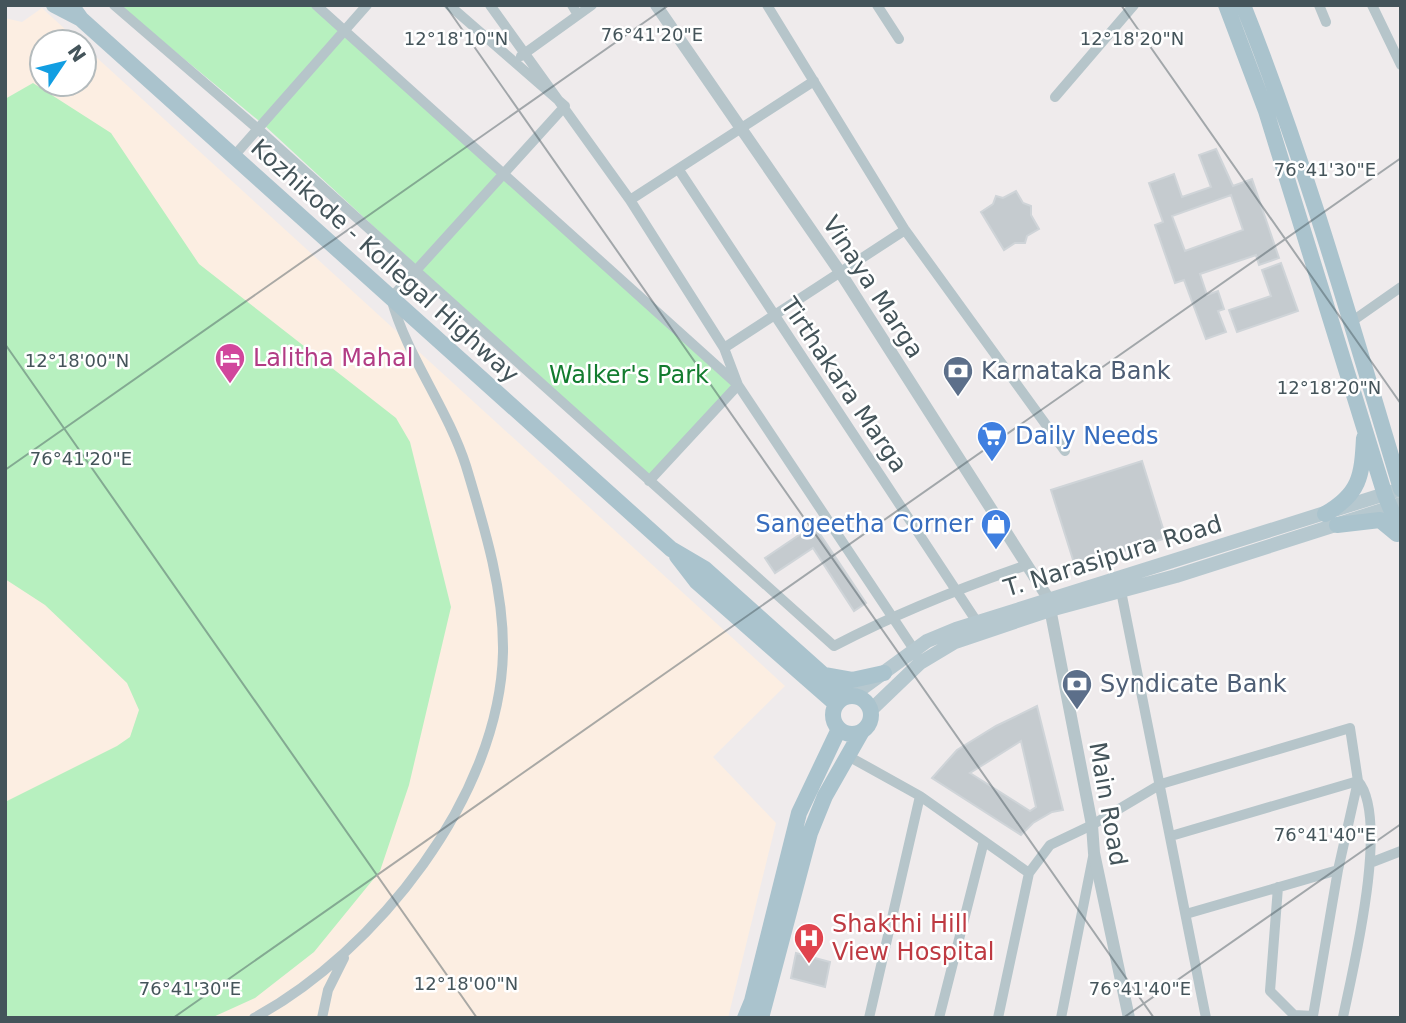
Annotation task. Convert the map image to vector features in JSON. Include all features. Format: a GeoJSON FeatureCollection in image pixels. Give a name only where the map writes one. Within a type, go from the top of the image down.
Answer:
{"type":"FeatureCollection","features":[{"type":"Feature","properties":{"kind":"main road"},"geometry":{"type":"LineString","coordinates":[[54,5],[81,19]]}},
{"type":"Feature","properties":{"kind":"main road","name":"Kozhikode - Kollegal Highway"},"geometry":{"type":"LineString","coordinates":[[71,5],[81,19],[671,549],[697,582],[800,674],[845,698]]}},
{"type":"Feature","properties":{"kind":"main road"},"geometry":{"type":"LineString","coordinates":[[1226,5],[1266,111],[1401,536]]}},
{"type":"Feature","properties":{"kind":"main road"},"geometry":{"type":"LineString","coordinates":[[1243,5],[1280,105],[1351,322],[1401,489]]}},
{"type":"Feature","properties":{"kind":"main road"},"geometry":{"type":"LineString","coordinates":[[1331,519],[1359,481],[1365,427]]}},
{"type":"Feature","properties":{"kind":"main road"},"geometry":{"type":"LineString","coordinates":[[1384,434],[1401,461]]}},
{"type":"Feature","properties":{"kind":"main road","name":"T. Narasipura Road"},"geometry":{"type":"LineString","coordinates":[[845,698],[935,638],[976,622],[1049,604],[1391,502],[1401,489]]}},
{"type":"Feature","properties":{"kind":"main road"},"geometry":{"type":"LineString","coordinates":[[1331,519],[1380,520],[1391,525],[1401,536]]}},
{"type":"Feature","properties":{"kind":"main road","name":"T. Narasipura Road"},"geometry":{"type":"LineString","coordinates":[[871,710],[895,685],[936,651],[1049,604],[1121,591],[1331,519]]}},
{"type":"Feature","properties":{"kind":"main road","name":"Kozhikode - Kollegal Highway"},"geometry":{"type":"LineString","coordinates":[[671,549],[705,569],[845,698]]}},
{"type":"Feature","properties":{"kind":"main road"},"geometry":{"type":"LineString","coordinates":[[822,674],[835,679],[852,680],[884,673]]}},
{"type":"Feature","properties":{"kind":"main road"},"geometry":{"type":"LineString","coordinates":[[800,674],[823,704],[827,715],[824,760]]}},
{"type":"Feature","properties":{"kind":"main road"},"geometry":{"type":"LineString","coordinates":[[745,1018],[767,967],[810,833],[825,796],[862,731],[870,722],[871,710],[865,700],[845,698],[833,717],[839,729],[850,734],[862,731]]}},
{"type":"Feature","properties":{"kind":"main road"},"geometry":{"type":"LineString","coordinates":[[763,1017],[767,967],[799,813],[839,729]]}},
{"type":"Feature","properties":{"kind":"street"},"geometry":{"type":"LineString","coordinates":[[114,5],[259,130],[834,646],[892,616],[1027,565]]}},
{"type":"Feature","properties":{"kind":"street"},"geometry":{"type":"LineString","coordinates":[[316,5],[503,177],[738,385]]}},
{"type":"Feature","properties":{"kind":"street"},"geometry":{"type":"LineString","coordinates":[[234,156],[367,5]]}},
{"type":"Feature","properties":{"kind":"street"},"geometry":{"type":"LineString","coordinates":[[449,5],[565,106]]}},
{"type":"Feature","properties":{"kind":"street"},"geometry":{"type":"LineString","coordinates":[[489,5],[631,200],[724,348],[738,385],[915,651]]}},
{"type":"Feature","properties":{"kind":"street"},"geometry":{"type":"LineString","coordinates":[[572,5],[578,15]]}},
{"type":"Feature","properties":{"kind":"street"},"geometry":{"type":"LineString","coordinates":[[513,62],[592,5]]}},
{"type":"Feature","properties":{"kind":"street","name":"Vinaya Marga"},"geometry":{"type":"LineString","coordinates":[[656,5],[840,272],[1027,565],[1049,604]]}},
{"type":"Feature","properties":{"kind":"street"},"geometry":{"type":"LineString","coordinates":[[767,5],[905,230],[1065,451]]}},
{"type":"Feature","properties":{"kind":"street"},"geometry":{"type":"LineString","coordinates":[[877,5],[899,39]]}},
{"type":"Feature","properties":{"kind":"street"},"geometry":{"type":"LineString","coordinates":[[1055,97],[1135,5]]}},
{"type":"Feature","properties":{"kind":"street"},"geometry":{"type":"LineString","coordinates":[[1320,5],[1326,22]]}},
{"type":"Feature","properties":{"kind":"street"},"geometry":{"type":"LineString","coordinates":[[1372,5],[1401,65]]}},
{"type":"Feature","properties":{"kind":"street"},"geometry":{"type":"LineString","coordinates":[[631,200],[742,130],[814,80]]}},
{"type":"Feature","properties":{"kind":"street"},"geometry":{"type":"LineString","coordinates":[[254,1018],[309,984],[349,949],[421,869],[465,796],[482,757],[500,688],[503,652],[493,567],[465,464],[438,398],[400,332],[391,298],[565,106]]}},
{"type":"Feature","properties":{"kind":"street","name":"Tirthakara Marga"},"geometry":{"type":"LineString","coordinates":[[679,170],[976,622]]}},
{"type":"Feature","properties":{"kind":"street"},"geometry":{"type":"LineString","coordinates":[[724,348],[905,230]]}},
{"type":"Feature","properties":{"kind":"street"},"geometry":{"type":"LineString","coordinates":[[1351,322],[1401,287]]}},
{"type":"Feature","properties":{"kind":"street"},"geometry":{"type":"LineString","coordinates":[[649,481],[738,385]]}},
{"type":"Feature","properties":{"kind":"street"},"geometry":{"type":"LineString","coordinates":[[1121,591],[1206,1018]]}},
{"type":"Feature","properties":{"kind":"street","name":"Main Road"},"geometry":{"type":"LineString","coordinates":[[1049,604],[1092,825],[1094,853],[1129,1018]]}},
{"type":"Feature","properties":{"kind":"street"},"geometry":{"type":"LineString","coordinates":[[998,1018],[1029,873],[1050,845],[1092,825],[1161,784],[1350,728],[1358,781],[1368,801],[1370,863],[1343,1017]]}},
{"type":"Feature","properties":{"kind":"street"},"geometry":{"type":"LineString","coordinates":[[848,756],[920,796],[1029,873]]}},
{"type":"Feature","properties":{"kind":"street"},"geometry":{"type":"LineString","coordinates":[[1171,836],[1358,781]]}},
{"type":"Feature","properties":{"kind":"street"},"geometry":{"type":"LineString","coordinates":[[1278,887],[1269,991],[1294,1015],[1313,1016],[1338,870],[1358,781]]}},
{"type":"Feature","properties":{"kind":"street"},"geometry":{"type":"LineString","coordinates":[[869,1018],[920,796]]}},
{"type":"Feature","properties":{"kind":"street"},"geometry":{"type":"LineString","coordinates":[[939,1018],[984,841]]}},
{"type":"Feature","properties":{"kind":"street"},"geometry":{"type":"LineString","coordinates":[[1370,863],[1401,851]]}},
{"type":"Feature","properties":{"kind":"street"},"geometry":{"type":"LineString","coordinates":[[1061,1018],[1094,853]]}},
{"type":"Feature","properties":{"kind":"street"},"geometry":{"type":"LineString","coordinates":[[1186,914],[1338,870]]}},
{"type":"Feature","properties":{"kind":"street"},"geometry":{"type":"LineString","coordinates":[[322,1018],[328,990],[349,949]]}},
{"type":"Feature","properties":{"kind":"shaded area","name":"Lalitha Mahal"},"geometry":{"type":"Polygon","coordinates":[[[42,8],[64,28],[28,28],[28,98],[98,98],[98,59],[785,686],[713,757],[776,823],[728,1018],[5,1018],[5,18],[22,22],[42,8]]]}},
{"type":"Feature","properties":{"kind":"green space","name":"Walker's Park"},"geometry":{"type":"Polygon","coordinates":[[[119,5],[312,5],[738,385],[649,481],[264,125],[119,5]]]}},
{"type":"Feature","properties":{"kind":"green space"},"geometry":{"type":"Polygon","coordinates":[[[28,86],[28,98],[56,98],[111,133],[199,264],[396,418],[410,442],[451,607],[409,785],[380,871],[314,952],[255,998],[211,1018],[5,1018],[5,802],[117,746],[130,737],[139,710],[127,683],[45,605],[5,579],[5,99],[28,86]]]}},
{"type":"Feature","properties":{"kind":"building"},"geometry":{"type":"Polygon","coordinates":[[[1216,149],[1233,186],[1252,179],[1279,258],[1259,265],[1256,255],[1200,274],[1207,295],[1218,291],[1224,309],[1218,311],[1226,332],[1206,339],[1184,280],[1175,283],[1155,225],[1163,222],[1149,183],[1174,174],[1182,197],[1211,187],[1199,155],[1216,149]],[[1231,195],[1172,216],[1185,251],[1243,230],[1231,195]]]}},
{"type":"Feature","properties":{"kind":"building"},"geometry":{"type":"Polygon","coordinates":[[[1016,191],[1023,203],[1031,206],[1031,215],[1039,229],[1027,236],[1025,243],[1015,243],[1004,250],[981,212],[993,204],[996,196],[1003,198],[1016,191]]]}},
{"type":"Feature","properties":{"kind":"building"},"geometry":{"type":"Polygon","coordinates":[[[1281,263],[1298,311],[1237,332],[1229,310],[1271,296],[1262,270],[1281,263]]]}},
{"type":"Feature","properties":{"kind":"building"},"geometry":{"type":"Polygon","coordinates":[[[1142,461],[1166,538],[1075,566],[1051,490],[1142,461]]]}},
{"type":"Feature","properties":{"kind":"building"},"geometry":{"type":"Polygon","coordinates":[[[814,525],[866,603],[854,611],[813,548],[775,573],[765,558],[814,525]]]}},
{"type":"Feature","properties":{"kind":"building"},"geometry":{"type":"Polygon","coordinates":[[[1037,706],[1063,810],[1052,812],[1033,823],[1021,835],[932,778],[957,750],[996,726],[1037,706]],[[1021,741],[970,773],[1030,811],[1036,807],[1021,741]]]}},
{"type":"Feature","properties":{"kind":"building"},"geometry":{"type":"Polygon","coordinates":[[[796,953],[830,962],[825,987],[791,978],[796,953]]]}},
{"type":"Feature","properties":{"kind":"place","name":"Lalitha Mahal"},"geometry":{"type":"Point","coordinates":[230,385]}},
{"type":"Feature","properties":{"kind":"place","name":"Karnataka Bank"},"geometry":{"type":"Point","coordinates":[958,398]}},
{"type":"Feature","properties":{"kind":"place","name":"Daily Needs"},"geometry":{"type":"Point","coordinates":[992,463]}},
{"type":"Feature","properties":{"kind":"place","name":"Sangeetha Corner"},"geometry":{"type":"Point","coordinates":[996,551]}},
{"type":"Feature","properties":{"kind":"place","name":"Syndicate Bank"},"geometry":{"type":"Point","coordinates":[1077,711]}},
{"type":"Feature","properties":{"kind":"place","name":"Shakthi Hill View Hospital"},"geometry":{"type":"Point","coordinates":[809,965]}}]}
